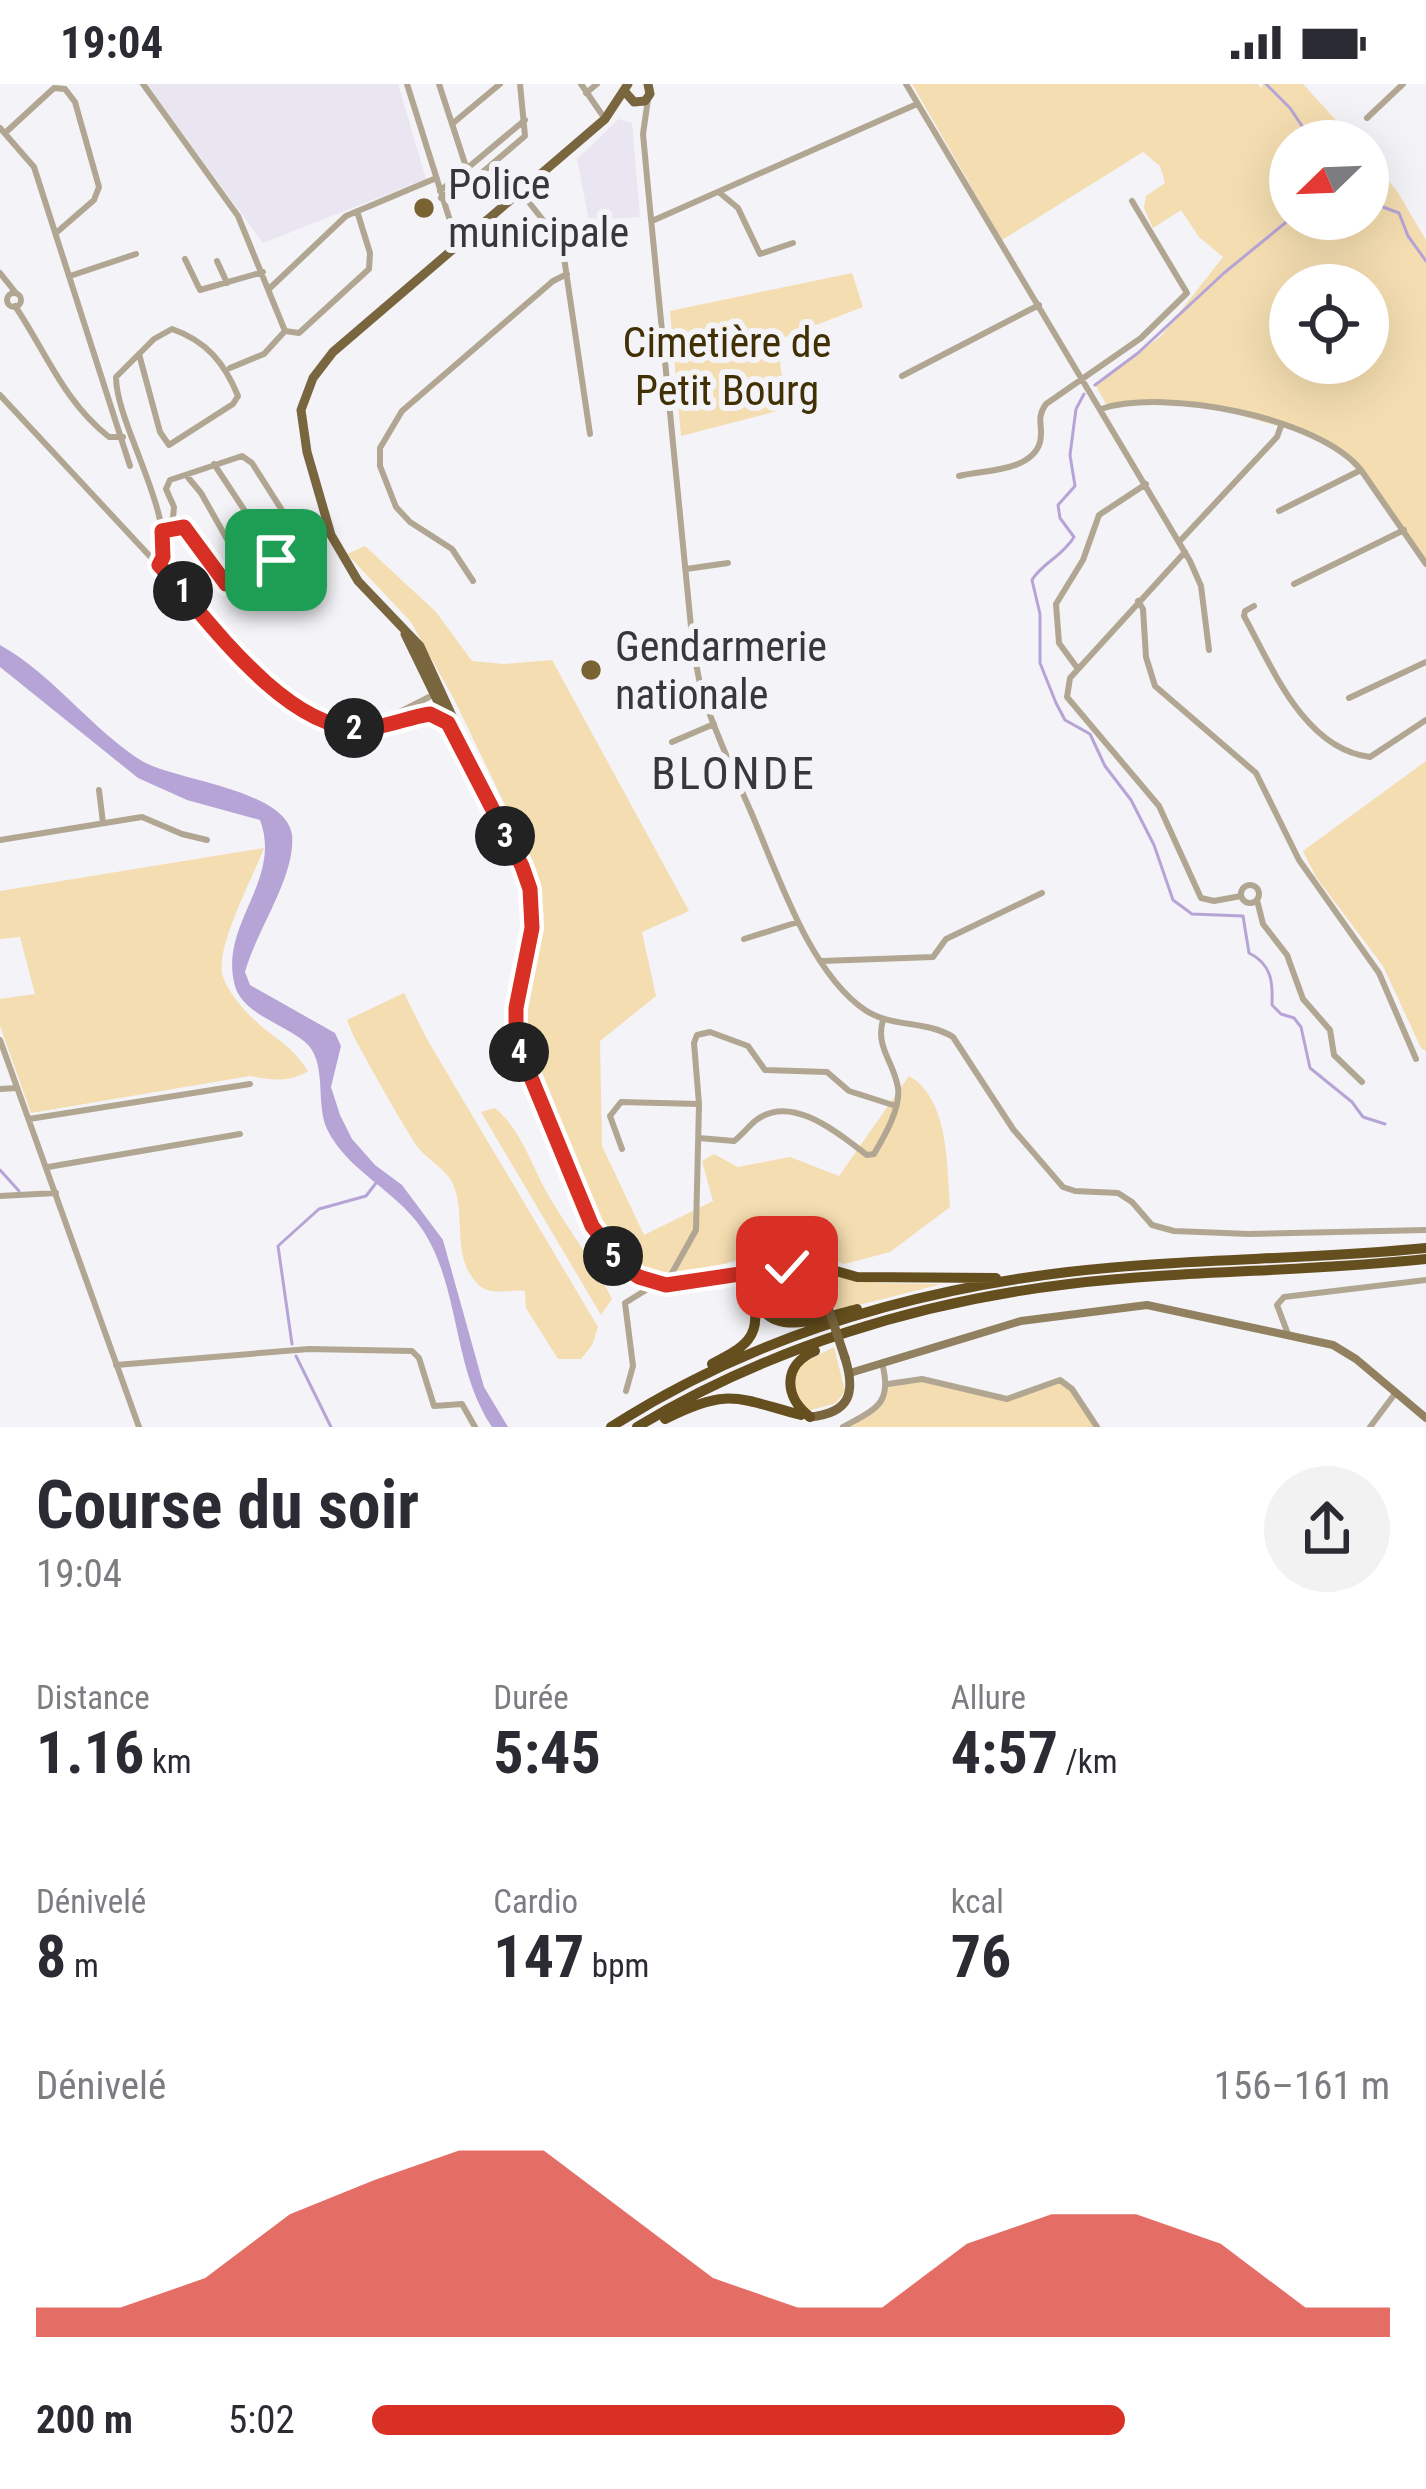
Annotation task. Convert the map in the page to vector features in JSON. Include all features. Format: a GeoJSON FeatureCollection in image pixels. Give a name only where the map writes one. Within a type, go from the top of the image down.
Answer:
{"type":"FeatureCollection","features":[{"type":"Feature","properties":{"kind":"highway"},"geometry":{"type":"LineString","coordinates":[[719,1279],[760,1263],[790,1258],[856,1277],[1029,1278],[1426,1248]]}},
{"type":"Feature","properties":{"kind":"highway"},"geometry":{"type":"LineString","coordinates":[[638,1427],[743,1372],[913,1313],[992,1295],[1073,1283],[1312,1271],[1426,1259]]}},
{"type":"Feature","properties":{"kind":"highway"},"geometry":{"type":"LineString","coordinates":[[768,1269],[758,1284],[759,1301],[764,1312],[782,1322],[1029,1278]]}},
{"type":"Feature","properties":{"kind":"highway"},"geometry":{"type":"LineString","coordinates":[[613,1425],[638,1405],[746,1346],[756,1323],[748,1289],[751,1272]]}},
{"type":"Feature","properties":{"kind":"highway"},"geometry":{"type":"LineString","coordinates":[[719,1279],[748,1289]]}},
{"type":"Feature","properties":{"kind":"highway"},"geometry":{"type":"LineString","coordinates":[[613,1425],[684,1385],[790,1337],[920,1298]]}},
{"type":"Feature","properties":{"kind":"highway"},"geometry":{"type":"LineString","coordinates":[[810,1417],[797,1407],[789,1389],[795,1363],[817,1350],[890,1327],[913,1313]]}},
{"type":"Feature","properties":{"kind":"highway"},"geometry":{"type":"LineString","coordinates":[[649,1427],[696,1403],[728,1396],[810,1417]]}},
{"type":"Feature","properties":{"kind":"main road"},"geometry":{"type":"LineString","coordinates":[[605,119],[627,88],[635,103]]}},
{"type":"Feature","properties":{"kind":"main road"},"geometry":{"type":"LineString","coordinates":[[649,88],[635,103],[605,119],[333,352],[313,378],[301,410],[307,452],[342,557],[403,628],[513,849],[532,906],[529,956],[514,1023],[521,1061],[592,1226],[624,1267],[662,1284],[787,1267],[814,1278],[850,1373],[851,1392],[842,1406],[810,1417]]}},
{"type":"Feature","properties":{"kind":"main road"},"geometry":{"type":"LineString","coordinates":[[443,704],[448,723],[513,849]]}},
{"type":"Feature","properties":{"kind":"main road"},"geometry":{"type":"LineString","coordinates":[[419,716],[435,715],[448,723]]}},
{"type":"Feature","properties":{"kind":"street"},"geometry":{"type":"LineString","coordinates":[[143,84],[238,216],[285,331]]}},
{"type":"Feature","properties":{"kind":"street"},"geometry":{"type":"LineString","coordinates":[[407,84],[458,246]]}},
{"type":"Feature","properties":{"kind":"street"},"geometry":{"type":"LineString","coordinates":[[439,84],[466,176]]}},
{"type":"Feature","properties":{"kind":"street"},"geometry":{"type":"LineString","coordinates":[[451,125],[500,84]]}},
{"type":"Feature","properties":{"kind":"street"},"geometry":{"type":"LineString","coordinates":[[466,176],[477,179],[523,140],[520,84]]}},
{"type":"Feature","properties":{"kind":"street"},"geometry":{"type":"LineString","coordinates":[[580,84],[605,119]]}},
{"type":"Feature","properties":{"kind":"street"},"geometry":{"type":"LineString","coordinates":[[586,93],[596,84]]}},
{"type":"Feature","properties":{"kind":"street"},"geometry":{"type":"LineString","coordinates":[[906,84],[1185,552],[1202,586],[1209,650]]}},
{"type":"Feature","properties":{"kind":"street"},"geometry":{"type":"LineString","coordinates":[[1366,118],[1403,84]]}},
{"type":"Feature","properties":{"kind":"street"},"geometry":{"type":"LineString","coordinates":[[56,233],[94,200],[100,188],[75,102],[65,89],[54,88],[2,131],[34,167],[130,466]]}},
{"type":"Feature","properties":{"kind":"street"},"geometry":{"type":"LineString","coordinates":[[643,134],[649,88]]}},
{"type":"Feature","properties":{"kind":"street"},"geometry":{"type":"LineString","coordinates":[[635,103],[643,134],[700,685],[798,922],[822,961],[851,998],[883,1020],[939,1028],[952,1036],[1013,1129],[1053,1178],[1075,1191],[1118,1193],[1158,1229],[1249,1234],[1426,1230]]}},
{"type":"Feature","properties":{"kind":"street"},"geometry":{"type":"LineString","coordinates":[[652,221],[917,104]]}},
{"type":"Feature","properties":{"kind":"street"},"geometry":{"type":"LineString","coordinates":[[440,195],[525,120]]}},
{"type":"Feature","properties":{"kind":"street"},"geometry":{"type":"LineString","coordinates":[[270,288],[346,216],[434,178]]}},
{"type":"Feature","properties":{"kind":"street"},"geometry":{"type":"LineString","coordinates":[[520,191],[558,236],[590,434]]}},
{"type":"Feature","properties":{"kind":"street"},"geometry":{"type":"LineString","coordinates":[[720,193],[738,208],[760,254],[793,243]]}},
{"type":"Feature","properties":{"kind":"street"},"geometry":{"type":"LineString","coordinates":[[959,476],[1012,465],[1034,453],[1041,438],[1039,413],[1142,338],[1187,293],[1132,201]]}},
{"type":"Feature","properties":{"kind":"street"},"geometry":{"type":"LineString","coordinates":[[285,331],[299,333],[369,269],[370,253],[357,211]]}},
{"type":"Feature","properties":{"kind":"street"},"geometry":{"type":"LineString","coordinates":[[70,277],[136,254]]}},
{"type":"Feature","properties":{"kind":"street"},"geometry":{"type":"LineString","coordinates":[[185,259],[198,290],[263,272]]}},
{"type":"Feature","properties":{"kind":"street"},"geometry":{"type":"LineString","coordinates":[[217,260],[227,283]]}},
{"type":"Feature","properties":{"kind":"street"},"geometry":{"type":"LineString","coordinates":[[0,273],[11,303],[77,406],[105,435],[114,440],[123,437]]}},
{"type":"Feature","properties":{"kind":"street"},"geometry":{"type":"LineString","coordinates":[[473,580],[452,549],[410,522],[396,507],[380,466],[380,448],[402,411],[567,274]]}},
{"type":"Feature","properties":{"kind":"street"},"geometry":{"type":"LineString","coordinates":[[902,376],[1039,305]]}},
{"type":"Feature","properties":{"kind":"street"},"geometry":{"type":"LineString","coordinates":[[139,354],[152,390],[154,414],[169,445],[237,400],[228,369],[191,335],[172,328],[139,354],[118,373],[115,383],[162,530],[159,565]]}},
{"type":"Feature","properties":{"kind":"street"},"geometry":{"type":"LineString","coordinates":[[228,369],[263,354],[285,331]]}},
{"type":"Feature","properties":{"kind":"street"},"geometry":{"type":"LineString","coordinates":[[0,395],[264,679],[296,707],[329,724],[369,728],[389,727],[443,704]]}},
{"type":"Feature","properties":{"kind":"street"},"geometry":{"type":"LineString","coordinates":[[1101,409],[1118,403],[1179,401],[1329,441],[1361,470],[1426,565]]}},
{"type":"Feature","properties":{"kind":"street"},"geometry":{"type":"LineString","coordinates":[[1179,542],[1282,426]]}},
{"type":"Feature","properties":{"kind":"street"},"geometry":{"type":"LineString","coordinates":[[247,458],[299,538],[302,553],[226,584],[184,527],[162,530],[174,512],[166,484],[214,464],[247,458]]}},
{"type":"Feature","properties":{"kind":"street"},"geometry":{"type":"LineString","coordinates":[[214,464],[270,549],[276,567]]}},
{"type":"Feature","properties":{"kind":"street"},"geometry":{"type":"LineString","coordinates":[[1279,512],[1361,470]]}},
{"type":"Feature","properties":{"kind":"street"},"geometry":{"type":"LineString","coordinates":[[184,474],[194,482],[249,578]]}},
{"type":"Feature","properties":{"kind":"street"},"geometry":{"type":"LineString","coordinates":[[1078,669],[1059,643],[1056,604],[1083,560],[1100,515],[1147,484]]}},
{"type":"Feature","properties":{"kind":"street"},"geometry":{"type":"LineString","coordinates":[[1294,584],[1404,530]]}},
{"type":"Feature","properties":{"kind":"street"},"geometry":{"type":"LineString","coordinates":[[1185,552],[1078,669],[1067,688],[1070,702],[1159,806],[1194,890],[1207,901],[1241,896],[1250,903],[1257,900]]}},
{"type":"Feature","properties":{"kind":"street"},"geometry":{"type":"LineString","coordinates":[[686,569],[728,563]]}},
{"type":"Feature","properties":{"kind":"street"},"geometry":{"type":"LineString","coordinates":[[1138,601],[1143,609],[1146,657],[1156,686],[1256,773],[1299,860],[1379,973],[1416,1059]]}},
{"type":"Feature","properties":{"kind":"street"},"geometry":{"type":"LineString","coordinates":[[1255,606],[1244,616],[1286,693],[1325,736],[1370,758],[1426,720]]}},
{"type":"Feature","properties":{"kind":"street"},"geometry":{"type":"LineString","coordinates":[[1349,698],[1426,662]]}},
{"type":"Feature","properties":{"kind":"street"},"geometry":{"type":"LineString","coordinates":[[369,728],[437,693]]}},
{"type":"Feature","properties":{"kind":"street"},"geometry":{"type":"LineString","coordinates":[[672,742],[714,724]]}},
{"type":"Feature","properties":{"kind":"street"},"geometry":{"type":"LineString","coordinates":[[98,790],[103,823]]}},
{"type":"Feature","properties":{"kind":"street"},"geometry":{"type":"LineString","coordinates":[[0,840],[150,818],[182,835],[207,840]]}},
{"type":"Feature","properties":{"kind":"street"},"geometry":{"type":"LineString","coordinates":[[1241,896],[1244,887],[1252,885],[1259,891],[1263,924],[1287,955],[1303,999],[1330,1030],[1334,1055],[1362,1082]]}},
{"type":"Feature","properties":{"kind":"street"},"geometry":{"type":"LineString","coordinates":[[822,961],[932,957],[946,939],[1042,892]]}},
{"type":"Feature","properties":{"kind":"street"},"geometry":{"type":"LineString","coordinates":[[744,939],[798,922]]}},
{"type":"Feature","properties":{"kind":"street"},"geometry":{"type":"LineString","coordinates":[[699,1138],[734,1141],[758,1118],[793,1112],[871,1155],[896,1106],[898,1087],[880,1043],[883,1020]]}},
{"type":"Feature","properties":{"kind":"street"},"geometry":{"type":"LineString","coordinates":[[626,1391],[633,1354],[625,1301],[662,1284],[695,1236],[697,1035],[706,1031],[748,1046],[765,1070],[827,1072],[849,1091],[896,1106]]}},
{"type":"Feature","properties":{"kind":"street"},"geometry":{"type":"LineString","coordinates":[[1,1046],[139,1427]]}},
{"type":"Feature","properties":{"kind":"street"},"geometry":{"type":"LineString","coordinates":[[29,1119],[250,1084]]}},
{"type":"Feature","properties":{"kind":"street"},"geometry":{"type":"LineString","coordinates":[[1,1090],[17,1088]]}},
{"type":"Feature","properties":{"kind":"street"},"geometry":{"type":"LineString","coordinates":[[622,1149],[610,1116],[621,1102],[699,1104]]}},
{"type":"Feature","properties":{"kind":"street"},"geometry":{"type":"LineString","coordinates":[[48,1168],[240,1134]]}},
{"type":"Feature","properties":{"kind":"street"},"geometry":{"type":"LineString","coordinates":[[0,1196],[58,1193]]}},
{"type":"Feature","properties":{"kind":"street"},"geometry":{"type":"LineString","coordinates":[[1288,1334],[1277,1305],[1284,1297],[1426,1280]]}},
{"type":"Feature","properties":{"kind":"street"},"geometry":{"type":"LineString","coordinates":[[850,1373],[1021,1321],[1147,1304],[1288,1334],[1346,1352],[1426,1418]]}},
{"type":"Feature","properties":{"kind":"street"},"geometry":{"type":"LineString","coordinates":[[116,1365],[309,1349],[412,1351],[419,1358],[434,1406],[461,1404],[475,1427]]}},
{"type":"Feature","properties":{"kind":"street"},"geometry":{"type":"LineString","coordinates":[[843,1427],[880,1404],[887,1384],[882,1363]]}},
{"type":"Feature","properties":{"kind":"street"},"geometry":{"type":"LineString","coordinates":[[887,1384],[922,1379],[1007,1399],[1060,1380],[1072,1389],[1097,1427]]}},
{"type":"Feature","properties":{"kind":"street"},"geometry":{"type":"LineString","coordinates":[[1370,1427],[1394,1395]]}},
{"type":"Feature","properties":{"kind":"shaded area"},"geometry":{"type":"Polygon","coordinates":[[[147,84],[398,84],[426,179],[263,243],[147,84]]]}},
{"type":"Feature","properties":{"kind":"shaded area"},"geometry":{"type":"Polygon","coordinates":[[[619,119],[632,123],[640,217],[589,221],[577,159],[619,119]]]}},
{"type":"Feature","properties":{"kind":"shaded area"},"geometry":{"type":"Polygon","coordinates":[[[0,645],[38,671],[142,761],[251,797],[285,819],[292,835],[288,868],[245,972],[250,985],[335,1033],[341,1046],[331,1087],[340,1115],[352,1139],[402,1185],[443,1240],[484,1387],[508,1427],[492,1427],[479,1404],[444,1277],[422,1229],[347,1157],[327,1129],[312,1050],[239,996],[232,964],[263,863],[260,820],[187,800],[138,778],[0,667],[0,645]]]}},
{"type":"Feature","properties":{"kind":"green space"},"geometry":{"type":"Polygon","coordinates":[[[912,84],[1258,84],[1261,88],[1263,84],[1303,84],[1336,120],[1269,120],[1269,240],[1389,240],[1389,182],[1426,240],[1426,564],[1381,495],[1329,441],[1179,401],[1108,407],[1096,386],[1161,336],[1223,257],[1199,237],[1181,210],[1153,228],[1144,208],[1146,196],[1165,183],[1160,166],[1143,152],[1002,240],[912,84]]]}},
{"type":"Feature","properties":{"kind":"green space","name":"Cimetière de Petit Bourg"},"geometry":{"type":"Polygon","coordinates":[[[852,273],[863,307],[777,340],[784,392],[781,410],[681,436],[670,311],[852,273]]]}},
{"type":"Feature","properties":{"kind":"green space"},"geometry":{"type":"Polygon","coordinates":[[[365,546],[436,612],[472,661],[552,660],[689,911],[642,932],[656,996],[600,1041],[602,1146],[644,1235],[713,1201],[702,1161],[714,1154],[738,1167],[790,1157],[839,1176],[909,1076],[932,1100],[939,1116],[950,1207],[890,1252],[844,1264],[790,1244],[690,1274],[647,1271],[617,1251],[598,1224],[525,1045],[527,1003],[544,915],[532,861],[411,622],[347,554],[365,546]]]}},
{"type":"Feature","properties":{"kind":"green space"},"geometry":{"type":"Polygon","coordinates":[[[1426,761],[1426,1051],[1383,966],[1316,877],[1303,851],[1426,761]]]}},
{"type":"Feature","properties":{"kind":"green space"},"geometry":{"type":"Polygon","coordinates":[[[264,848],[230,928],[222,973],[244,1009],[308,1071],[287,1079],[250,1076],[31,1113],[0,1026],[0,999],[35,994],[20,937],[0,939],[0,891],[264,848]]]}},
{"type":"Feature","properties":{"kind":"green space"},"geometry":{"type":"Polygon","coordinates":[[[404,993],[598,1327],[581,1359],[558,1359],[526,1308],[525,1291],[490,1291],[471,1275],[462,1250],[452,1182],[414,1142],[354,1037],[347,1020],[404,993]]]}},
{"type":"Feature","properties":{"kind":"green space"},"geometry":{"type":"Polygon","coordinates":[[[495,1108],[521,1140],[546,1191],[612,1299],[601,1315],[481,1112],[495,1108]]]}},
{"type":"Feature","properties":{"kind":"green space"},"geometry":{"type":"Polygon","coordinates":[[[790,1273],[813,1285],[823,1312],[789,1317],[773,1312],[762,1281],[772,1274],[790,1273]]]}},
{"type":"Feature","properties":{"kind":"green space"},"geometry":{"type":"Polygon","coordinates":[[[826,1275],[879,1283],[942,1284],[835,1311],[826,1275]]]}},
{"type":"Feature","properties":{"kind":"green space"},"geometry":{"type":"Polygon","coordinates":[[[834,1347],[845,1391],[836,1403],[808,1411],[796,1390],[795,1367],[834,1347]]]}},
{"type":"Feature","properties":{"kind":"green space"},"geometry":{"type":"Polygon","coordinates":[[[910,1379],[1000,1398],[1060,1380],[1072,1389],[1097,1427],[843,1427],[880,1404],[888,1384],[910,1379]]]}},
{"type":"Feature","properties":{"kind":"waterway"},"geometry":{"type":"LineString","coordinates":[[1266,84],[1298,120]]}},
{"type":"Feature","properties":{"kind":"waterway"},"geometry":{"type":"LineString","coordinates":[[1389,209],[1399,213],[1426,261]]}},
{"type":"Feature","properties":{"kind":"waterway"},"geometry":{"type":"LineString","coordinates":[[1095,385],[1138,353],[1269,236]]}},
{"type":"Feature","properties":{"kind":"waterway"},"geometry":{"type":"LineString","coordinates":[[1084,394],[1076,409],[1070,455],[1075,486],[1058,505],[1060,518],[1074,537],[1032,580],[1040,614],[1040,663],[1056,703],[1065,720],[1090,734],[1105,766],[1131,800],[1154,845],[1173,900],[1192,914],[1243,916],[1249,953],[1270,975],[1272,1005],[1301,1027],[1310,1068],[1363,1117],[1385,1124]]}},
{"type":"Feature","properties":{"kind":"waterway"},"geometry":{"type":"LineString","coordinates":[[0,1170],[19,1191]]}},
{"type":"Feature","properties":{"kind":"waterway"},"geometry":{"type":"LineString","coordinates":[[292,1344],[278,1246],[319,1209],[366,1196],[376,1183]]}},
{"type":"Feature","properties":{"kind":"waterway"},"geometry":{"type":"LineString","coordinates":[[296,1356],[331,1427]]}},
{"type":"Feature","properties":{"kind":"place","name":"Police municipale"},"geometry":{"type":"Point","coordinates":[424,208]}},
{"type":"Feature","properties":{"kind":"place","name":"Gendarmerie nationale"},"geometry":{"type":"Point","coordinates":[591,670]}},
{"type":"Feature","properties":{"kind":"district","name":"BLONDE"},"geometry":{"type":"Point","coordinates":[734,773]}},
{"type":"Feature","properties":{"kind":"route"},"geometry":{"type":"LineString","coordinates":[[276,560],[276,567],[226,584],[184,527],[162,531],[159,565],[264,679],[307,714],[329,724],[358,728],[389,727],[430,714],[448,723],[530,889],[529,956],[514,1023],[521,1061],[592,1226],[612,1255],[639,1277],[666,1285],[787,1267]]}}]}
